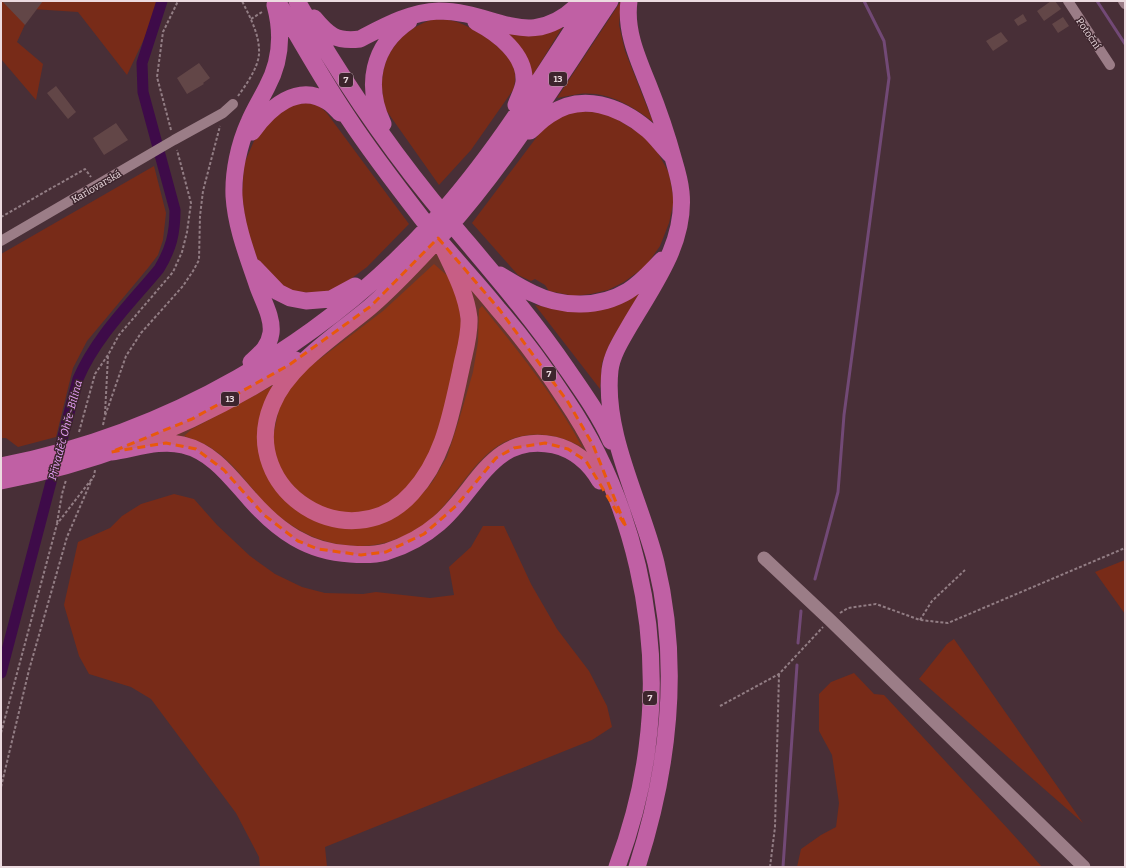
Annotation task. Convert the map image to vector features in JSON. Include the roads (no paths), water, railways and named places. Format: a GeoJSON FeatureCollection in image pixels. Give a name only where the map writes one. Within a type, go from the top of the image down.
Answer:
{"type":"FeatureCollection","features":[{"type":"Feature","properties":{"kind":"highway","name":"7"},"geometry":{"type":"LineString","coordinates":[[277,1],[307,53],[349,120],[440,241],[499,309],[538,358],[568,402],[593,445],[612,489],[626,527],[639,570],[646,606],[650,644],[650,712],[647,748],[631,826],[617,867]]}},
{"type":"Feature","properties":{"kind":"highway","name":"7"},"geometry":{"type":"LineString","coordinates":[[298,1],[321,43],[398,157],[552,346],[582,389],[608,433],[630,481],[656,563],[668,640],[669,676],[668,712],[662,772],[649,830],[637,867]]}},
{"type":"Feature","properties":{"kind":"highway"},"geometry":{"type":"LineString","coordinates":[[298,1],[325,31],[334,37],[346,40],[360,39],[403,18],[432,11],[450,12],[510,26],[538,28],[554,22],[570,12],[582,1]]}},
{"type":"Feature","properties":{"kind":"highway","name":"13"},"geometry":{"type":"LineString","coordinates":[[475,183],[500,139],[591,1]]}},
{"type":"Feature","properties":{"kind":"highway","name":"13"},"geometry":{"type":"LineString","coordinates":[[6,473],[57,469],[117,450],[192,419],[265,380],[332,337],[371,306],[436,219],[505,157],[610,1]]}},
{"type":"Feature","properties":{"kind":"highway"},"geometry":{"type":"LineString","coordinates":[[629,1],[629,27],[635,52],[665,127],[680,184],[682,208],[672,250],[661,274],[618,346],[611,366],[609,382],[613,422],[630,481]]}},
{"type":"Feature","properties":{"kind":"highway"},"geometry":{"type":"LineString","coordinates":[[223,385],[262,353],[271,334],[270,322],[243,246],[236,214],[234,195],[237,162],[248,123],[268,86],[280,49],[278,19],[269,6]]}},
{"type":"Feature","properties":{"kind":"highway"},"geometry":{"type":"LineString","coordinates":[[398,157],[375,103],[373,86],[374,70],[382,49],[395,32],[412,19],[432,11]]}},
{"type":"Feature","properties":{"kind":"highway"},"geometry":{"type":"LineString","coordinates":[[450,12],[470,18],[492,32],[513,51],[522,65],[524,81],[521,93],[500,139]]}},
{"type":"Feature","properties":{"kind":"highway"},"geometry":{"type":"LineString","coordinates":[[237,162],[248,137],[256,125],[274,107],[290,97],[308,96],[322,99],[328,102],[349,120]]}},
{"type":"Feature","properties":{"kind":"highway"},"geometry":{"type":"LineString","coordinates":[[505,157],[548,115],[566,107],[585,103],[605,106],[627,114],[649,131],[673,158]]}},
{"type":"Feature","properties":{"kind":"highway"},"geometry":{"type":"LineString","coordinates":[[332,337],[299,366],[275,396],[266,430],[267,453],[270,465],[281,485],[298,502],[308,509],[318,514],[336,519],[366,519],[388,511],[399,505],[416,489],[428,473],[440,448],[450,416],[468,335],[469,319],[466,302],[440,241]]}},
{"type":"Feature","properties":{"kind":"highway"},"geometry":{"type":"LineString","coordinates":[[489,269],[532,294],[567,304],[584,304],[610,300],[629,290],[672,250]]}},
{"type":"Feature","properties":{"kind":"highway"},"geometry":{"type":"LineString","coordinates":[[250,263],[278,292],[290,298],[306,301],[331,299],[401,266]]}},
{"type":"Feature","properties":{"kind":"highway","name":"13"},"geometry":{"type":"LineString","coordinates":[[6,473],[72,448],[123,431],[181,407],[223,385],[259,365],[306,335],[356,297],[401,266]]}},
{"type":"Feature","properties":{"kind":"highway"},"geometry":{"type":"LineString","coordinates":[[117,450],[166,443],[196,449],[224,470],[264,515],[298,541],[338,554],[361,555],[386,552],[406,544],[424,534],[440,523],[457,505],[487,466],[496,458],[514,448],[533,443],[545,443],[568,449],[586,461],[594,471],[626,527]]}},
{"type":"Feature","properties":{"kind":"street","name":"Potoční"},"geometry":{"type":"LineString","coordinates":[[1068,1],[1110,65]]}},
{"type":"Feature","properties":{"kind":"street","name":"Karlovarská"},"geometry":{"type":"LineString","coordinates":[[1,241],[223,113],[233,104]]}},
{"type":"Feature","properties":{"kind":"street"},"geometry":{"type":"LineString","coordinates":[[764,558],[830,620],[1084,867]]}},
{"type":"Feature","properties":{"kind":"waterway","name":"Přivaděč Ohře-Bílina"},"geometry":{"type":"LineString","coordinates":[[1,673],[78,379],[94,349],[114,321],[159,269],[167,255],[172,241],[175,210],[143,92],[142,63],[162,1]]}},
{"type":"Feature","properties":{"kind":"waterway"},"geometry":{"type":"LineString","coordinates":[[815,579],[838,492],[844,415],[889,78],[884,41],[864,1]]}},
{"type":"Feature","properties":{"kind":"waterway"},"geometry":{"type":"LineString","coordinates":[[1097,1],[1125,44]]}},
{"type":"Feature","properties":{"kind":"waterway"},"geometry":{"type":"LineString","coordinates":[[798,643],[801,611]]}},
{"type":"Feature","properties":{"kind":"waterway"},"geometry":{"type":"LineString","coordinates":[[783,867],[797,665]]}}]}
